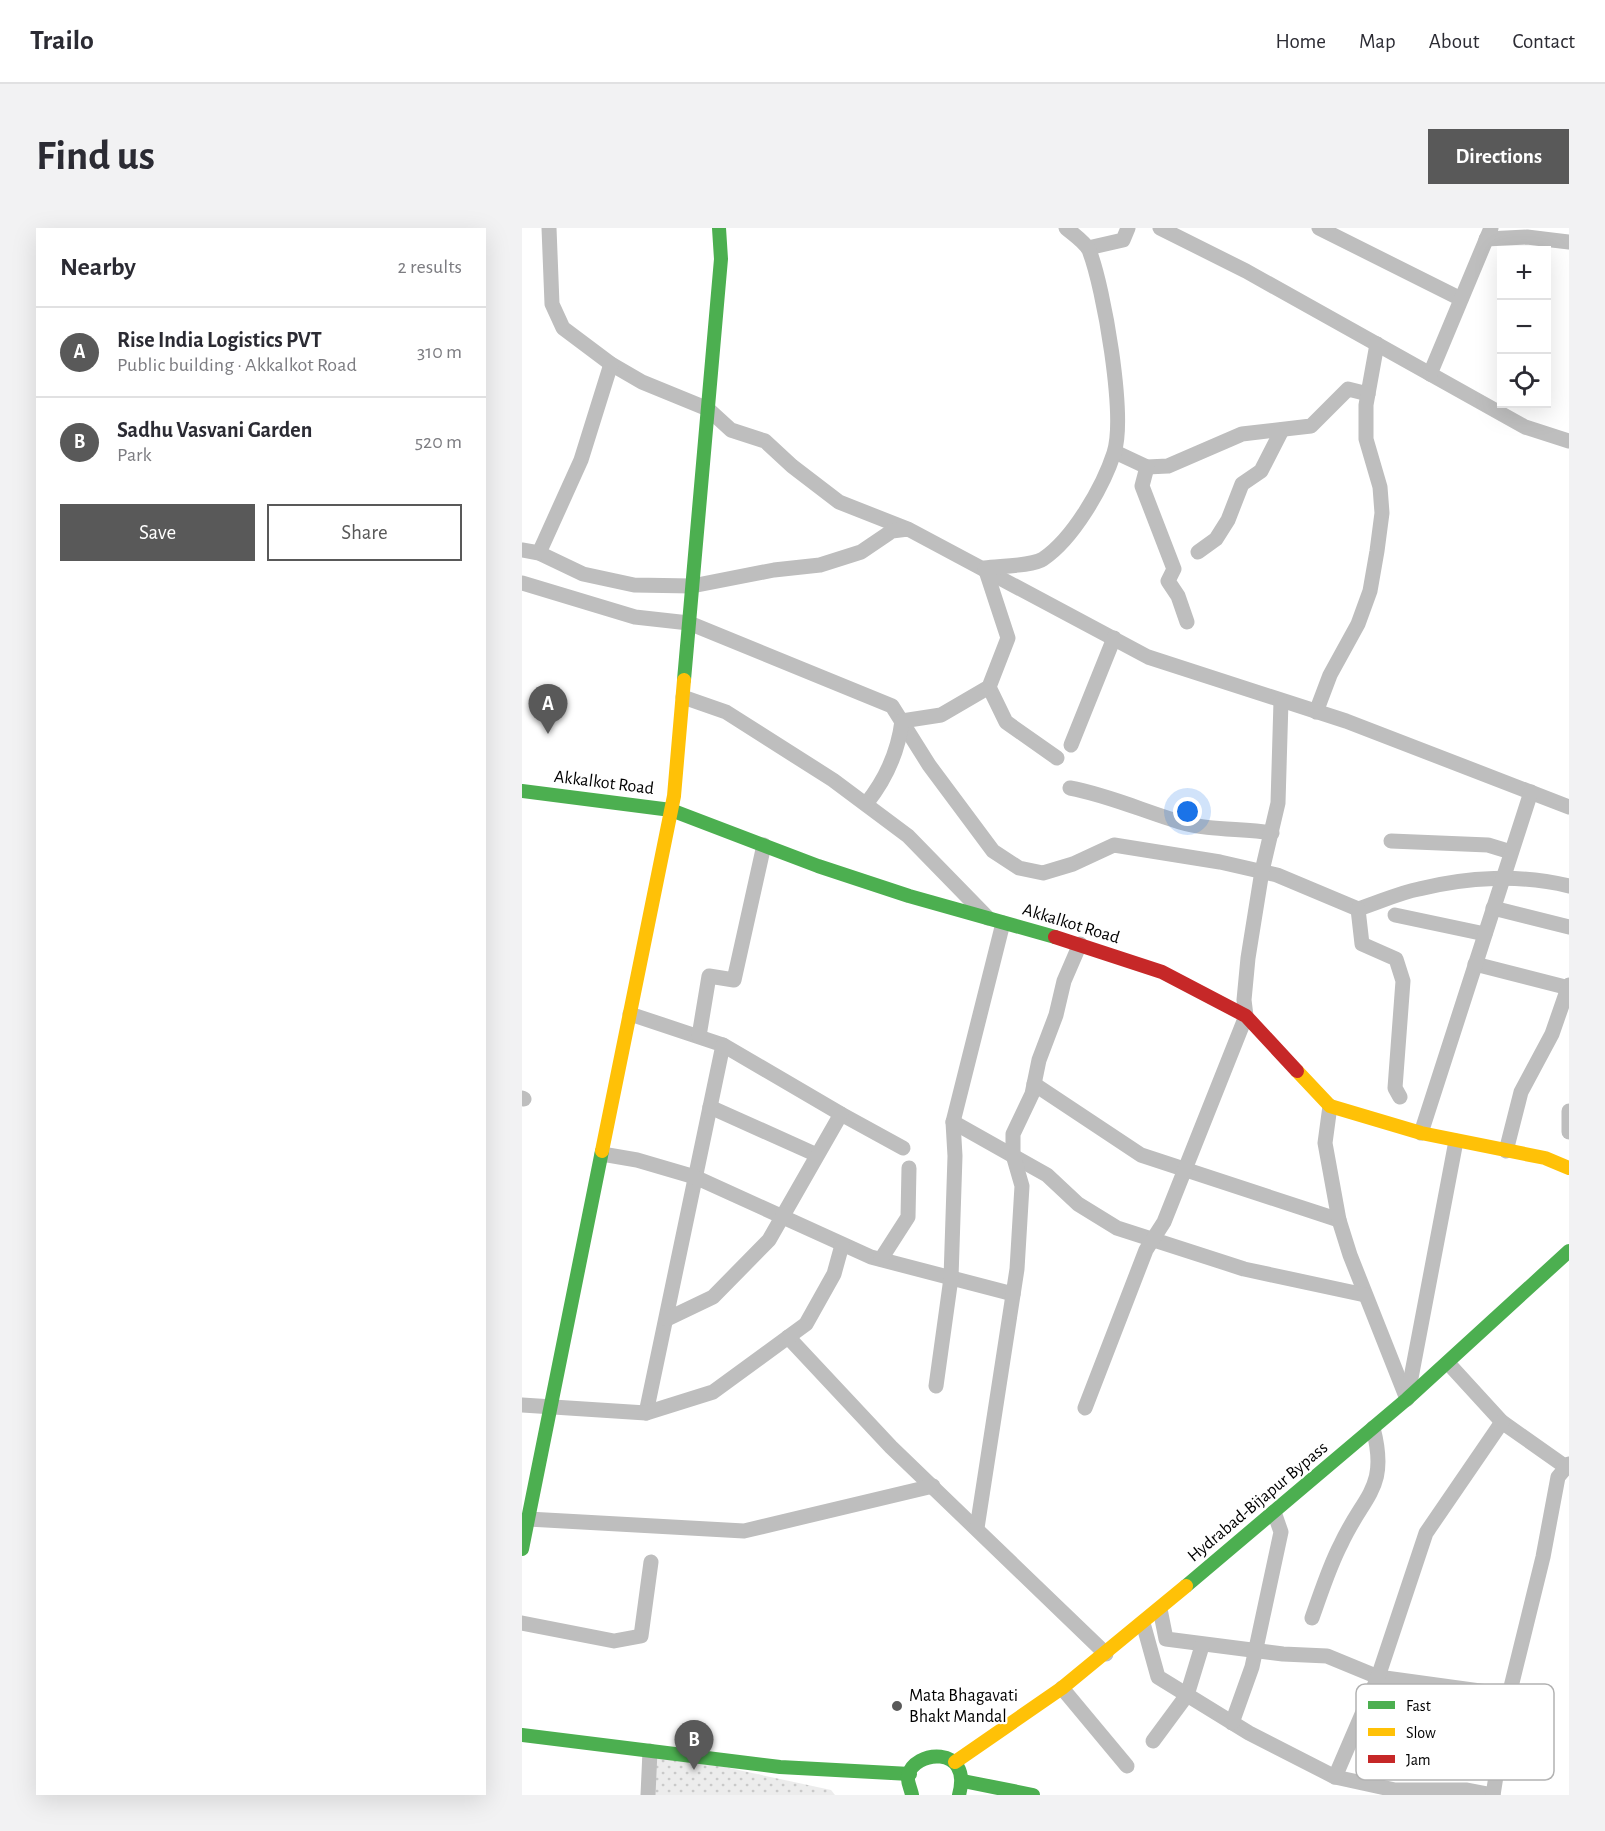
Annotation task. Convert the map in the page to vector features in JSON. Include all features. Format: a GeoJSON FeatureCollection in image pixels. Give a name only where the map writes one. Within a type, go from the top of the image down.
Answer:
{"type":"FeatureCollection","features":[{"type":"Feature","properties":{"kind":"street"},"geometry":{"type":"LineString","coordinates":[[549,228],[552,304],[563,328],[611,364],[642,382],[708,409],[731,430],[765,441],[792,466],[839,502],[908,529],[1149,657],[1316,712],[1569,807]]}},
{"type":"Feature","properties":{"kind":"street"},"geometry":{"type":"LineString","coordinates":[[522,1549],[671,810],[721,259],[719,228]]}},
{"type":"Feature","properties":{"kind":"street"},"geometry":{"type":"LineString","coordinates":[[985,568],[1041,561],[1060,545],[1096,494],[1115,452],[1119,411],[1104,310],[1088,248],[1066,228]]}},
{"type":"Feature","properties":{"kind":"street"},"geometry":{"type":"LineString","coordinates":[[1088,248],[1123,240],[1128,228]]}},
{"type":"Feature","properties":{"kind":"street"},"geometry":{"type":"LineString","coordinates":[[1160,228],[1246,271],[1525,427],[1569,441]]}},
{"type":"Feature","properties":{"kind":"street"},"geometry":{"type":"LineString","coordinates":[[1319,228],[1461,299]]}},
{"type":"Feature","properties":{"kind":"street"},"geometry":{"type":"LineString","coordinates":[[1430,374],[1489,233],[1569,242]]}},
{"type":"Feature","properties":{"kind":"street"},"geometry":{"type":"LineString","coordinates":[[1316,712],[1330,675],[1358,624],[1370,591],[1377,551],[1382,513],[1380,488],[1366,439],[1368,394],[1377,345]]}},
{"type":"Feature","properties":{"kind":"street"},"geometry":{"type":"LineString","coordinates":[[539,553],[581,460],[611,364]]}},
{"type":"Feature","properties":{"kind":"street"},"geometry":{"type":"LineString","coordinates":[[1115,452],[1147,467],[1168,466],[1242,434],[1311,426],[1348,389],[1368,394]]}},
{"type":"Feature","properties":{"kind":"street"},"geometry":{"type":"LineString","coordinates":[[1198,552],[1216,539],[1228,520],[1242,484],[1261,471],[1282,430]]}},
{"type":"Feature","properties":{"kind":"street"},"geometry":{"type":"LineString","coordinates":[[1147,467],[1142,486],[1174,569],[1168,580],[1178,596],[1187,622]]}},
{"type":"Feature","properties":{"kind":"street"},"geometry":{"type":"LineString","coordinates":[[522,550],[539,553],[583,574],[634,585],[692,586],[774,570],[820,565],[861,552],[892,531],[908,529]]}},
{"type":"Feature","properties":{"kind":"street"},"geometry":{"type":"LineString","coordinates":[[902,721],[941,715],[989,687],[1008,638],[985,568]]}},
{"type":"Feature","properties":{"kind":"street"},"geometry":{"type":"LineString","coordinates":[[522,583],[635,617],[689,624],[892,706],[929,765],[993,851],[1019,868],[1043,873],[1114,845],[1262,871],[1316,890],[1358,909],[1417,889],[1502,878],[1542,879],[1569,886]]}},
{"type":"Feature","properties":{"kind":"street"},"geometry":{"type":"LineString","coordinates":[[1071,745],[1114,638]]}},
{"type":"Feature","properties":{"kind":"street"},"geometry":{"type":"LineString","coordinates":[[989,687],[1006,722],[1057,758]]}},
{"type":"Feature","properties":{"kind":"street"},"geometry":{"type":"LineString","coordinates":[[683,697],[726,712],[773,740],[866,804],[908,836],[988,918]]}},
{"type":"Feature","properties":{"kind":"street"},"geometry":{"type":"LineString","coordinates":[[1085,1408],[1151,1238],[1164,1222],[1183,1168],[1246,1016],[1244,1000],[1262,871],[1278,803],[1281,701]]}},
{"type":"Feature","properties":{"kind":"street"},"geometry":{"type":"LineString","coordinates":[[866,804],[879,787],[898,747],[902,721]]}},
{"type":"Feature","properties":{"kind":"street"},"geometry":{"type":"LineString","coordinates":[[1070,788],[1103,794],[1180,822],[1272,833]]}},
{"type":"Feature","properties":{"kind":"street","name":"Akkalkot Road"},"geometry":{"type":"LineString","coordinates":[[522,791],[671,810],[909,896],[1080,944],[1162,972],[1246,1016],[1330,1106]]}},
{"type":"Feature","properties":{"kind":"street"},"geometry":{"type":"LineString","coordinates":[[1421,1133],[1531,792]]}},
{"type":"Feature","properties":{"kind":"street"},"geometry":{"type":"LineString","coordinates":[[1391,841],[1488,844],[1511,852]]}},
{"type":"Feature","properties":{"kind":"street"},"geometry":{"type":"LineString","coordinates":[[699,1036],[709,976],[734,980],[764,845]]}},
{"type":"Feature","properties":{"kind":"street"},"geometry":{"type":"LineString","coordinates":[[1494,908],[1569,927]]}},
{"type":"Feature","properties":{"kind":"street"},"geometry":{"type":"LineString","coordinates":[[1358,909],[1362,944],[1396,959],[1403,981],[1395,1088],[1400,1097]]}},
{"type":"Feature","properties":{"kind":"street"},"geometry":{"type":"LineString","coordinates":[[1395,915],[1485,934]]}},
{"type":"Feature","properties":{"kind":"street"},"geometry":{"type":"LineString","coordinates":[[936,1386],[951,1278],[955,1156],[952,1122],[1004,923]]}},
{"type":"Feature","properties":{"kind":"street"},"geometry":{"type":"LineString","coordinates":[[977,1528],[1013,1294],[1022,1186],[1012,1155],[1013,1134],[1034,1084],[1064,981],[1080,944]]}},
{"type":"Feature","properties":{"kind":"street"},"geometry":{"type":"LineString","coordinates":[[1475,964],[1569,987],[1552,1034],[1538,1056],[1521,1092],[1506,1151]]}},
{"type":"Feature","properties":{"kind":"street"},"geometry":{"type":"LineString","coordinates":[[630,1014],[723,1045],[903,1148]]}},
{"type":"Feature","properties":{"kind":"street"},"geometry":{"type":"LineString","coordinates":[[646,1413],[723,1045]]}},
{"type":"Feature","properties":{"kind":"street"},"geometry":{"type":"LineString","coordinates":[[1034,1084],[1141,1155],[1339,1220]]}},
{"type":"Feature","properties":{"kind":"street"},"geometry":{"type":"LineString","coordinates":[[1407,1399],[1365,1295],[1339,1220],[1325,1143],[1330,1106],[1421,1133],[1545,1158],[1569,1168]]}},
{"type":"Feature","properties":{"kind":"street"},"geometry":{"type":"LineString","coordinates":[[710,1107],[817,1155]]}},
{"type":"Feature","properties":{"kind":"street"},"geometry":{"type":"LineString","coordinates":[[1569,1112],[1569,1132]]}},
{"type":"Feature","properties":{"kind":"street"},"geometry":{"type":"LineString","coordinates":[[667,1319],[712,1297],[769,1240],[841,1114]]}},
{"type":"Feature","properties":{"kind":"street"},"geometry":{"type":"LineString","coordinates":[[952,1122],[1047,1176],[1078,1204],[1117,1228],[1244,1269],[1365,1295]]}},
{"type":"Feature","properties":{"kind":"street"},"geometry":{"type":"LineString","coordinates":[[1407,1399],[1456,1141]]}},
{"type":"Feature","properties":{"kind":"street"},"geometry":{"type":"LineString","coordinates":[[602,1154],[637,1160],[695,1177],[842,1245],[881,1259],[1013,1294]]}},
{"type":"Feature","properties":{"kind":"street"},"geometry":{"type":"LineString","coordinates":[[881,1259],[908,1217],[909,1168]]}},
{"type":"Feature","properties":{"kind":"street"},"geometry":{"type":"LineString","coordinates":[[522,1405],[646,1413],[712,1392],[806,1324],[834,1274],[842,1245]]}},
{"type":"Feature","properties":{"kind":"street","name":"Hydrabad-Bijapur Bypass"},"geometry":{"type":"LineString","coordinates":[[955,1762],[1062,1688],[1106,1654],[1407,1399],[1569,1251]]}},
{"type":"Feature","properties":{"kind":"street"},"geometry":{"type":"LineString","coordinates":[[788,1337],[891,1447],[1106,1654]]}},
{"type":"Feature","properties":{"kind":"street"},"geometry":{"type":"LineString","coordinates":[[1448,1363],[1502,1422],[1567,1465],[1558,1477],[1543,1557],[1512,1684]]}},
{"type":"Feature","properties":{"kind":"street"},"geometry":{"type":"LineString","coordinates":[[1375,1684],[1426,1533],[1502,1422]]}},
{"type":"Feature","properties":{"kind":"street"},"geometry":{"type":"LineString","coordinates":[[1312,1618],[1336,1553],[1349,1526],[1364,1507],[1378,1477],[1380,1454],[1373,1428]]}},
{"type":"Feature","properties":{"kind":"street"},"geometry":{"type":"LineString","coordinates":[[528,1519],[744,1531],[933,1486]]}},
{"type":"Feature","properties":{"kind":"street"},"geometry":{"type":"LineString","coordinates":[[1232,1723],[1255,1651],[1281,1532],[1274,1512]]}},
{"type":"Feature","properties":{"kind":"street"},"geometry":{"type":"LineString","coordinates":[[522,1623],[614,1641],[641,1636],[651,1562]]}},
{"type":"Feature","properties":{"kind":"street"},"geometry":{"type":"LineString","coordinates":[[1160,1609],[1166,1640],[1202,1646],[1326,1656],[1378,1677],[1429,1684]]}},
{"type":"Feature","properties":{"kind":"street"},"geometry":{"type":"LineString","coordinates":[[1143,1623],[1158,1677],[1232,1723],[1335,1777],[1395,1790],[1467,1790],[1493,1795],[1495,1780]]}},
{"type":"Feature","properties":{"kind":"street"},"geometry":{"type":"LineString","coordinates":[[1153,1741],[1187,1695],[1202,1646]]}},
{"type":"Feature","properties":{"kind":"street"},"geometry":{"type":"LineString","coordinates":[[1062,1688],[1127,1766]]}},
{"type":"Feature","properties":{"kind":"street"},"geometry":{"type":"LineString","coordinates":[[1335,1777],[1356,1728]]}},
{"type":"Feature","properties":{"kind":"street"},"geometry":{"type":"LineString","coordinates":[[522,1735],[780,1767],[910,1774]]}},
{"type":"Feature","properties":{"kind":"street"},"geometry":{"type":"LineString","coordinates":[[648,1795],[650,1751]]}},
{"type":"Feature","properties":{"kind":"street"},"geometry":{"type":"LineString","coordinates":[[912,1795],[908,1782],[910,1774],[914,1766],[929,1755],[938,1755],[955,1762],[961,1788],[1033,1795]]}},
{"type":"Feature","properties":{"kind":"shaded area"},"geometry":{"type":"Polygon","coordinates":[[[650,1751],[831,1790],[835,1795],[644,1795],[650,1751]]]}},
{"type":"Feature","properties":{"kind":"traffic: fast"},"geometry":{"type":"LineString","coordinates":[[684,680],[721,259],[719,228]]}},
{"type":"Feature","properties":{"kind":"traffic: fast"},"geometry":{"type":"LineString","coordinates":[[522,791],[671,810],[818,866],[909,896],[1055,937]]}},
{"type":"Feature","properties":{"kind":"traffic: fast"},"geometry":{"type":"LineString","coordinates":[[522,1549],[602,1151]]}},
{"type":"Feature","properties":{"kind":"traffic: fast"},"geometry":{"type":"LineString","coordinates":[[1186,1586],[1407,1399],[1569,1251]]}},
{"type":"Feature","properties":{"kind":"traffic: fast"},"geometry":{"type":"LineString","coordinates":[[522,1735],[780,1767],[910,1774]]}},
{"type":"Feature","properties":{"kind":"traffic: fast"},"geometry":{"type":"LineString","coordinates":[[912,1795],[908,1778],[912,1767],[930,1757],[950,1760],[958,1767],[961,1778],[959,1795]]}},
{"type":"Feature","properties":{"kind":"traffic: fast"},"geometry":{"type":"LineString","coordinates":[[963,1781],[1033,1795]]}},
{"type":"Feature","properties":{"kind":"traffic: slow"},"geometry":{"type":"LineString","coordinates":[[602,1151],[674,796],[684,680]]}},
{"type":"Feature","properties":{"kind":"traffic: slow"},"geometry":{"type":"LineString","coordinates":[[1297,1071],[1330,1106],[1421,1133],[1545,1158],[1569,1168]]}},
{"type":"Feature","properties":{"kind":"traffic: slow"},"geometry":{"type":"LineString","coordinates":[[955,1762],[1062,1688],[1186,1586]]}},
{"type":"Feature","properties":{"kind":"traffic: jam"},"geometry":{"type":"LineString","coordinates":[[1055,937],[1162,972],[1246,1016],[1297,1071]]}},
{"type":"Feature","properties":{"kind":"place","name":"Rise India Logistics PVT"},"geometry":{"type":"Point","coordinates":[548,734]}},
{"type":"Feature","properties":{"kind":"place","name":"Mata Bhagavati Bhakt Mandal"},"geometry":{"type":"Point","coordinates":[897,1706]}},
{"type":"Feature","properties":{"kind":"place","name":"Sadhu Vasvani Garden"},"geometry":{"type":"Point","coordinates":[694,1770]}}]}
